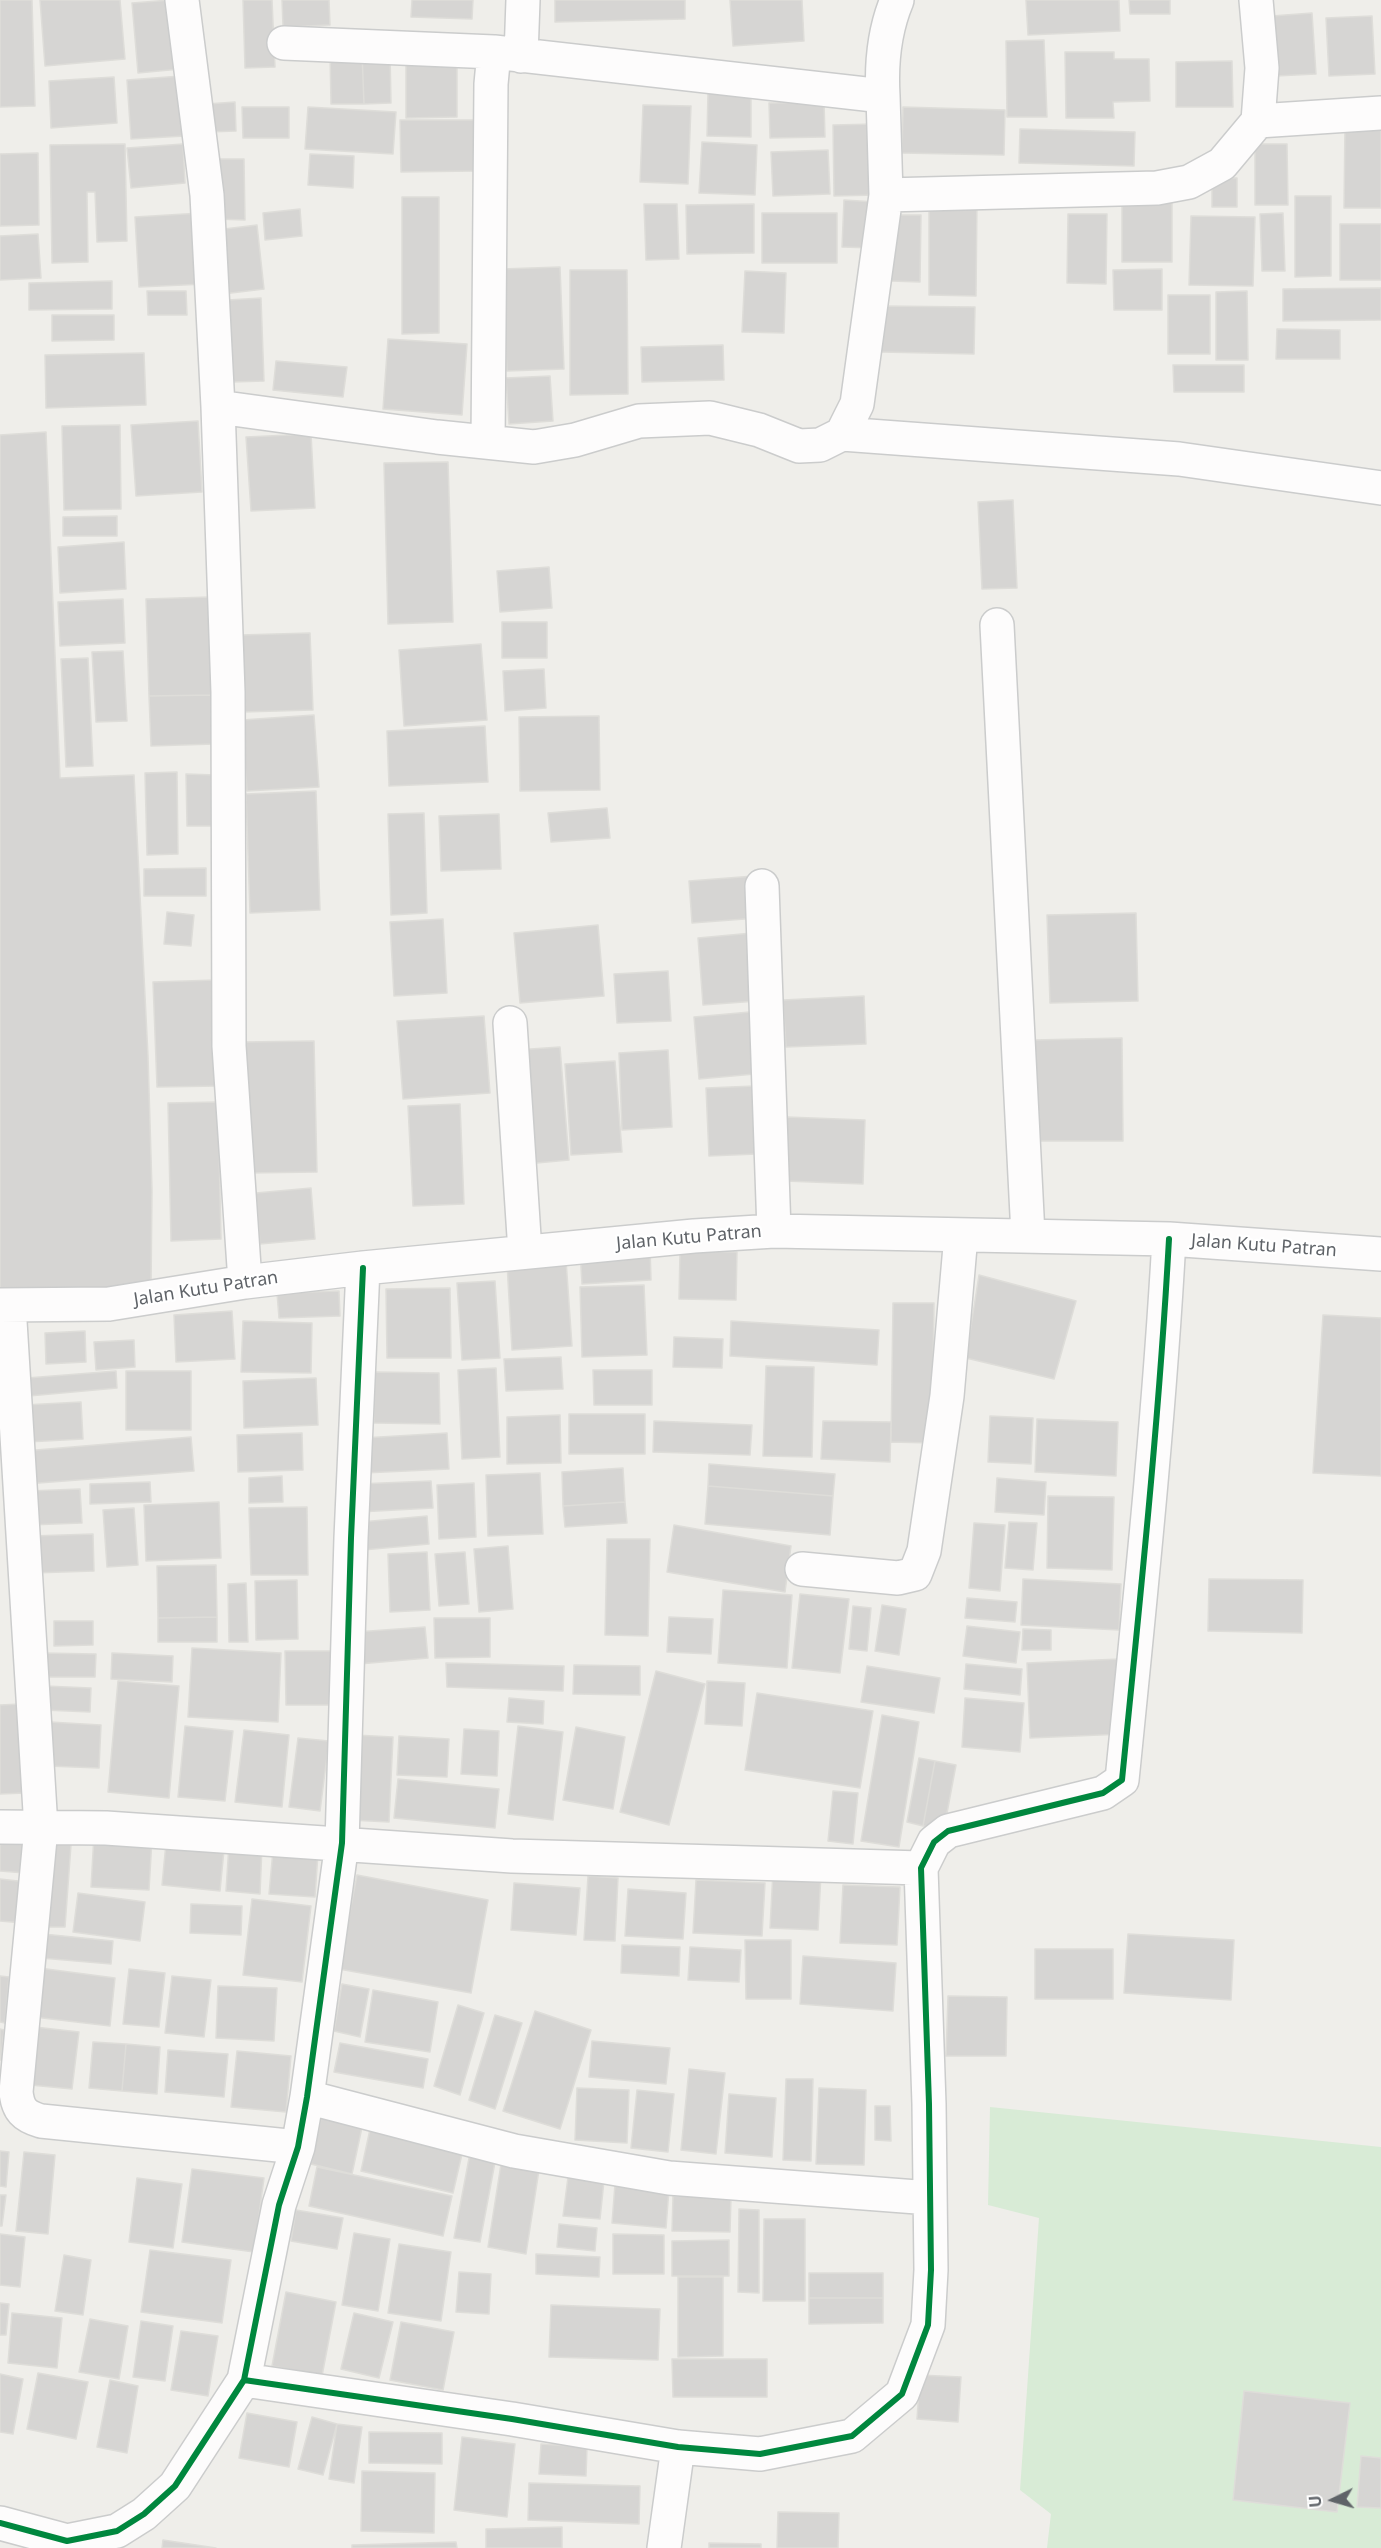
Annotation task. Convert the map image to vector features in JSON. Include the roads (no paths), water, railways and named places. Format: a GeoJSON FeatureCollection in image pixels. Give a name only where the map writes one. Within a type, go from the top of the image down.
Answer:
{"type":"FeatureCollection","features":[{"type":"Feature","properties":{"kind":"street"},"geometry":{"type":"LineString","coordinates":[[182,0],[207,195],[218,407],[228,692],[229,1046],[245,1282]]}},
{"type":"Feature","properties":{"kind":"street"},"geometry":{"type":"LineString","coordinates":[[488,442],[491,84],[507,54],[523,0]]}},
{"type":"Feature","properties":{"kind":"street"},"geometry":{"type":"LineString","coordinates":[[842,434],[857,404],[886,195],[882,66],[888,20],[897,0]]}},
{"type":"Feature","properties":{"kind":"street"},"geometry":{"type":"LineString","coordinates":[[886,195],[1156,188],[1189,182],[1222,164],[1258,121],[1262,68],[1256,0]]}},
{"type":"Feature","properties":{"kind":"street"},"geometry":{"type":"LineString","coordinates":[[284,44],[507,54],[883,96]]}},
{"type":"Feature","properties":{"kind":"street"},"geometry":{"type":"LineString","coordinates":[[1258,121],[1381,113]]}},
{"type":"Feature","properties":{"kind":"street"},"geometry":{"type":"LineString","coordinates":[[218,407],[534,447],[576,440],[639,421],[710,418],[759,430],[799,446],[820,445],[842,434],[957,441],[1179,459],[1381,488]]}},
{"type":"Feature","properties":{"kind":"street"},"geometry":{"type":"LineString","coordinates":[[998,625],[1028,1235]]}},
{"type":"Feature","properties":{"kind":"street"},"geometry":{"type":"LineString","coordinates":[[762,886],[774,1231]]}},
{"type":"Feature","properties":{"kind":"street"},"geometry":{"type":"LineString","coordinates":[[510,1023],[525,1252]]}},
{"type":"Feature","properties":{"kind":"street","name":"Jalan Kutu Patran"},"geometry":{"type":"LineString","coordinates":[[4,1305],[109,1304],[245,1282],[363,1268],[694,1236],[774,1231],[1169,1239],[1381,1254]]}},
{"type":"Feature","properties":{"kind":"street"},"geometry":{"type":"LineString","coordinates":[[802,1569],[898,1578],[915,1574],[924,1551],[947,1396],[961,1235]]}},
{"type":"Feature","properties":{"kind":"street"},"geometry":{"type":"LineString","coordinates":[[244,2380],[678,2446],[760,2454],[852,2436],[902,2394],[928,2325],[931,2270],[921,1868],[934,1842],[948,1831],[1103,1793],[1122,1780],[1151,1486],[1169,1239]]}},
{"type":"Feature","properties":{"kind":"street"},"geometry":{"type":"LineString","coordinates":[[0,2523],[67,2541],[118,2540],[175,2486],[244,2380],[279,2205],[298,2147],[342,1844],[351,1538],[363,1268]]}},
{"type":"Feature","properties":{"kind":"street"},"geometry":{"type":"LineString","coordinates":[[4,1305],[41,1828],[16,2092],[17,2106],[26,2116],[40,2121],[298,2147]]}},
{"type":"Feature","properties":{"kind":"street"},"geometry":{"type":"LineString","coordinates":[[0,1827],[106,1828],[512,1856],[921,1868]]}},
{"type":"Feature","properties":{"kind":"street"},"geometry":{"type":"LineString","coordinates":[[307,2097],[514,2151],[669,2178],[930,2198]]}},
{"type":"Feature","properties":{"kind":"street"},"geometry":{"type":"LineString","coordinates":[[664,2548],[678,2446]]}}]}
